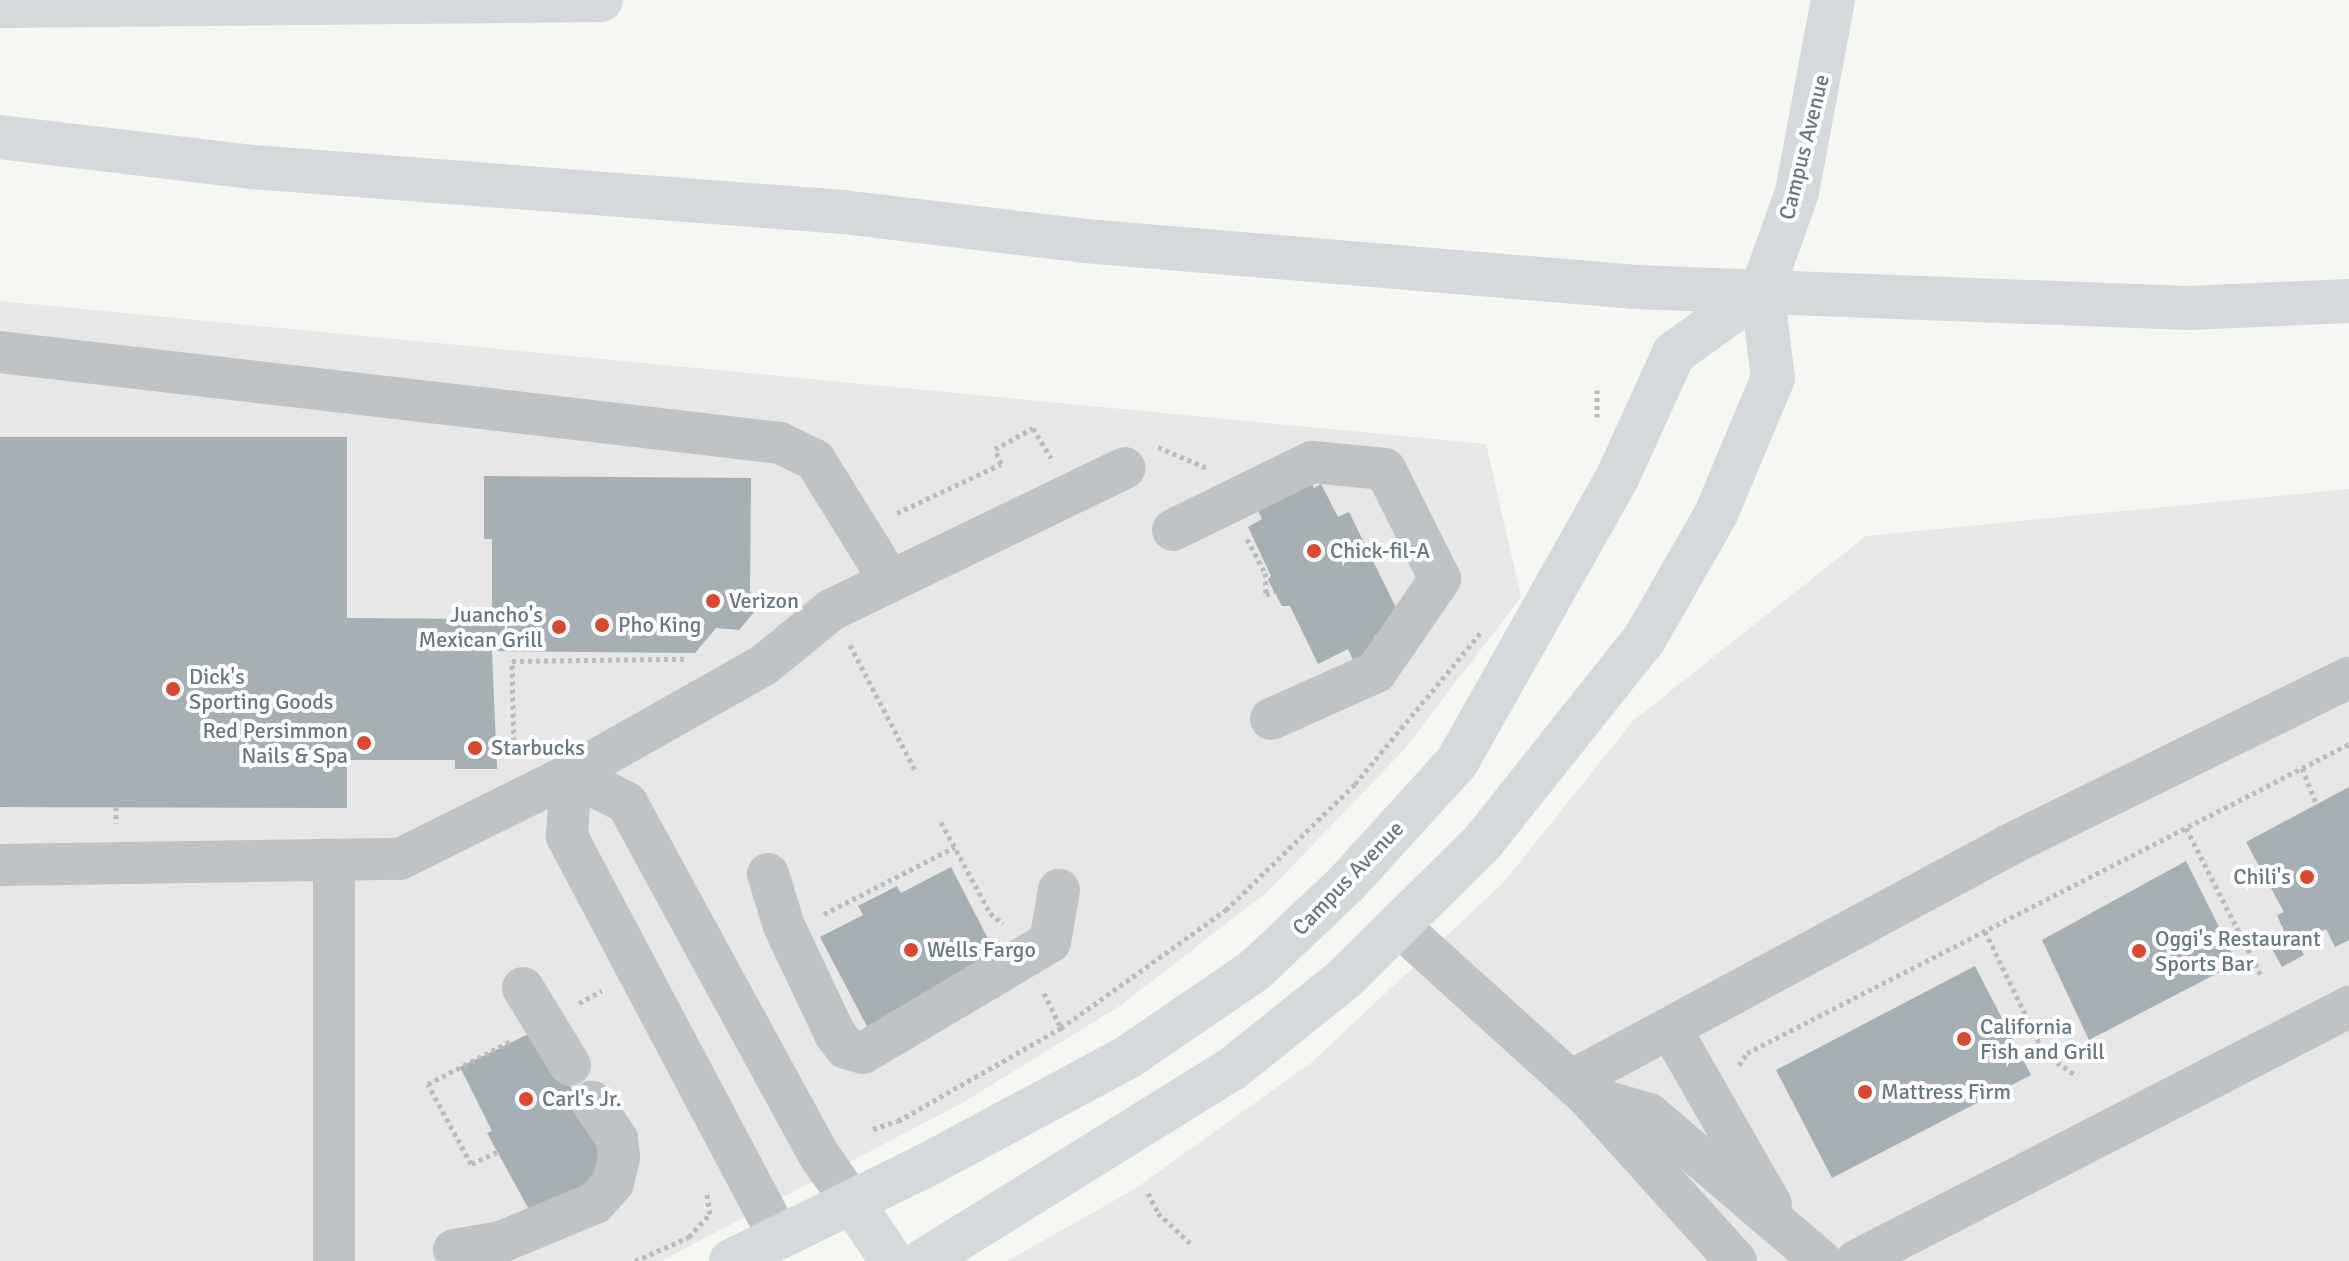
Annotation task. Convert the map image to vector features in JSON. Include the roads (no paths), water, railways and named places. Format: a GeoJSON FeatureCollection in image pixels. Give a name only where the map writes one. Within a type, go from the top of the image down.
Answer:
{"type":"FeatureCollection","features":[{"type":"Feature","properties":{"kind":"main road"},"geometry":{"type":"LineString","coordinates":[[0,6],[601,0]]}},
{"type":"Feature","properties":{"kind":"main road","name":"Campus Avenue"},"geometry":{"type":"LineString","coordinates":[[923,1261],[1232,1069],[1400,927],[1482,843],[1645,638],[1716,514],[1773,378],[1762,290],[1797,192],[1833,0]]}},
{"type":"Feature","properties":{"kind":"main road"},"geometry":{"type":"LineString","coordinates":[[0,137],[253,167],[843,212],[1116,244],[1613,286],[2188,308],[2349,301]]}},
{"type":"Feature","properties":{"kind":"main road","name":"Campus Avenue"},"geometry":{"type":"LineString","coordinates":[[731,1261],[786,1249],[852,1202],[1128,1057],[1255,970],[1346,884],[1457,762],[1611,490],[1674,353],[1762,290]]}},
{"type":"Feature","properties":{"kind":"main road"},"geometry":{"type":"LineString","coordinates":[[852,1202],[892,1261]]}},
{"type":"Feature","properties":{"kind":"lane"},"geometry":{"type":"LineString","coordinates":[[0,352],[780,443],[815,460],[890,581]]}},
{"type":"Feature","properties":{"kind":"lane"},"geometry":{"type":"LineString","coordinates":[[1173,530],[1312,462],[1385,469],[1440,579],[1376,672],[1271,719]]}},
{"type":"Feature","properties":{"kind":"lane"},"geometry":{"type":"LineString","coordinates":[[0,865],[400,859],[571,774],[764,665],[831,610],[1125,468]]}},
{"type":"Feature","properties":{"kind":"lane"},"geometry":{"type":"LineString","coordinates":[[1579,1088],[1670,1028],[2009,845],[2349,678]]}},
{"type":"Feature","properties":{"kind":"lane"},"geometry":{"type":"LineString","coordinates":[[571,774],[627,803],[819,1155],[852,1202]]}},
{"type":"Feature","properties":{"kind":"lane"},"geometry":{"type":"LineString","coordinates":[[571,774],[567,836],[786,1249]]}},
{"type":"Feature","properties":{"kind":"lane"},"geometry":{"type":"LineString","coordinates":[[334,862],[334,1261]]}},
{"type":"Feature","properties":{"kind":"lane"},"geometry":{"type":"LineString","coordinates":[[768,874],[784,926],[846,1048],[863,1053],[889,1042],[1050,942],[1059,890]]}},
{"type":"Feature","properties":{"kind":"lane"},"geometry":{"type":"LineString","coordinates":[[1400,927],[1579,1088],[1736,1261]]}},
{"type":"Feature","properties":{"kind":"lane"},"geometry":{"type":"LineString","coordinates":[[523,988],[570,1065]]}},
{"type":"Feature","properties":{"kind":"lane"},"geometry":{"type":"LineString","coordinates":[[1856,1261],[2349,1007]]}},
{"type":"Feature","properties":{"kind":"lane"},"geometry":{"type":"LineString","coordinates":[[1670,1028],[1788,1233]]}},
{"type":"Feature","properties":{"kind":"lane"},"geometry":{"type":"LineString","coordinates":[[1579,1088],[1649,1114],[1821,1261]]}},
{"type":"Feature","properties":{"kind":"lane"},"geometry":{"type":"LineString","coordinates":[[454,1250],[501,1242],[595,1203],[613,1183],[619,1157],[617,1139],[592,1102]]}},
{"type":"Feature","properties":{"kind":"place","name":"Chick-fil-A"},"geometry":{"type":"Point","coordinates":[1314,551]}},
{"type":"Feature","properties":{"kind":"place","name":"Verizon"},"geometry":{"type":"Point","coordinates":[713,601]}},
{"type":"Feature","properties":{"kind":"place","name":"Pho King"},"geometry":{"type":"Point","coordinates":[602,625]}},
{"type":"Feature","properties":{"kind":"place","name":"Juancho's Mexican Grill"},"geometry":{"type":"Point","coordinates":[559,627]}},
{"type":"Feature","properties":{"kind":"place","name":"Dick's Sporting Goods"},"geometry":{"type":"Point","coordinates":[173,689]}},
{"type":"Feature","properties":{"kind":"place","name":"Red Persimmon Nails & Spa"},"geometry":{"type":"Point","coordinates":[364,743]}},
{"type":"Feature","properties":{"kind":"place","name":"Starbucks"},"geometry":{"type":"Point","coordinates":[475,748]}},
{"type":"Feature","properties":{"kind":"place","name":"Chili's"},"geometry":{"type":"Point","coordinates":[2307,877]}},
{"type":"Feature","properties":{"kind":"place","name":"Wells Fargo"},"geometry":{"type":"Point","coordinates":[911,950]}},
{"type":"Feature","properties":{"kind":"place","name":"Oggi's Restaurant Sports Bar"},"geometry":{"type":"Point","coordinates":[2139,951]}},
{"type":"Feature","properties":{"kind":"place","name":"California Fish and Grill"},"geometry":{"type":"Point","coordinates":[1964,1039]}},
{"type":"Feature","properties":{"kind":"place","name":"Mattress Firm"},"geometry":{"type":"Point","coordinates":[1865,1092]}},
{"type":"Feature","properties":{"kind":"place","name":"Carl's Jr."},"geometry":{"type":"Point","coordinates":[526,1099]}}]}
